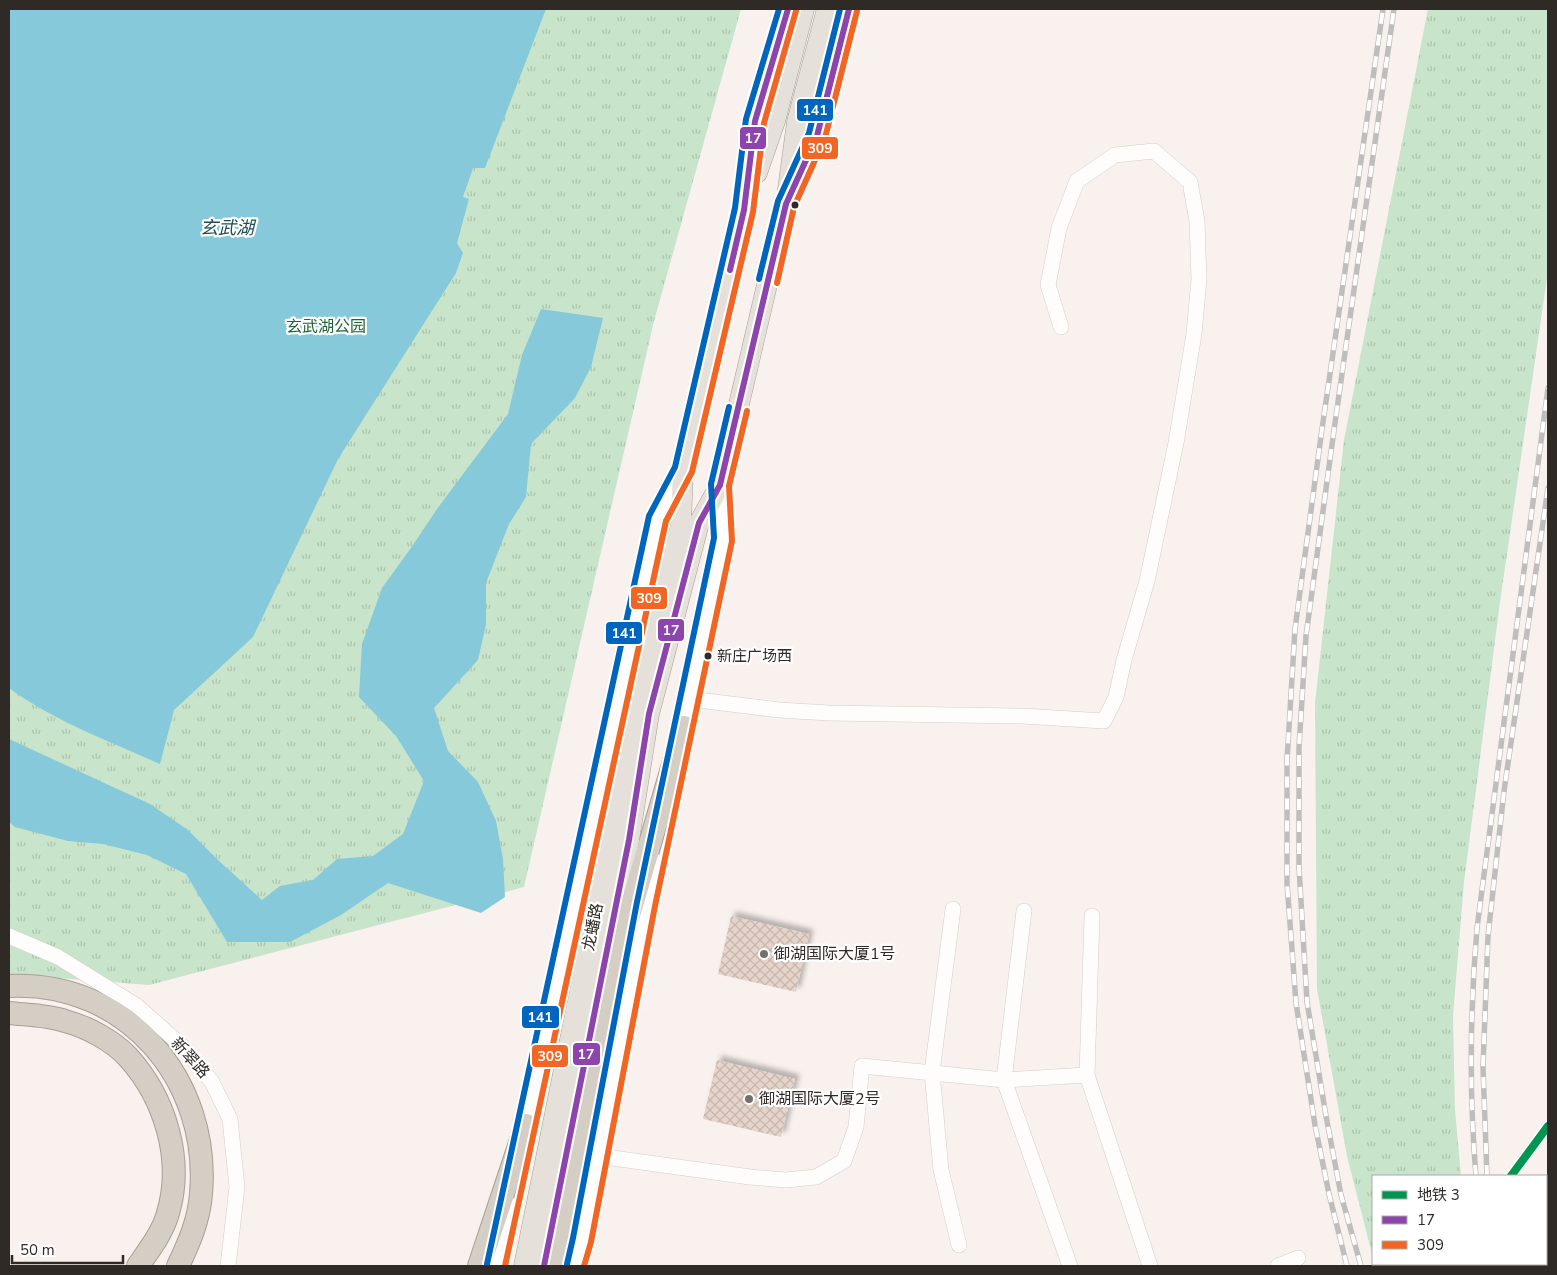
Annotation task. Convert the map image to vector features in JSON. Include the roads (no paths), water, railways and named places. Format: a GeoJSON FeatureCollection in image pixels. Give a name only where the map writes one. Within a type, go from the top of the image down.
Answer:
{"type":"FeatureCollection","features":[{"type":"Feature","properties":{"kind":"highway"},"geometry":{"type":"LineString","coordinates":[[554,1266],[584,1144],[627,922],[684,727]]}},
{"type":"Feature","properties":{"kind":"highway"},"geometry":{"type":"LineString","coordinates":[[9,986],[57,990],[90,1000],[114,1013],[138,1030],[158,1050],[171,1067],[183,1088],[191,1108],[201,1153],[202,1176],[201,1196],[195,1224],[191,1238],[178,1266]]}},
{"type":"Feature","properties":{"kind":"highway"},"geometry":{"type":"LineString","coordinates":[[9,1013],[65,1020],[90,1030],[127,1056],[153,1091],[170,1136],[174,1161],[172,1190],[168,1214],[154,1242],[138,1266]]}},
{"type":"Feature","properties":{"kind":"highway"},"geometry":{"type":"LineString","coordinates":[[479,1266],[526,1126]]}},
{"type":"Feature","properties":{"kind":"main road","name":"龙蟠路"},"geometry":{"type":"LineString","coordinates":[[744,210],[755,121],[788,9]]}},
{"type":"Feature","properties":{"kind":"main road","name":"龙蟠路"},"geometry":{"type":"LineString","coordinates":[[544,1266],[628,850],[649,714],[690,524],[683,470],[744,210],[775,120],[804,9]]}},
{"type":"Feature","properties":{"kind":"main road","name":"龙蟠路"},"geometry":{"type":"LineString","coordinates":[[524,1266],[598,902],[631,711],[690,524],[720,485],[786,204],[797,122],[827,9]]}},
{"type":"Feature","properties":{"kind":"main road","name":"龙蟠路"},"geometry":{"type":"LineString","coordinates":[[786,204],[817,136],[849,9]]}},
{"type":"Feature","properties":{"kind":"street"},"geometry":{"type":"LineString","coordinates":[[690,699],[779,710],[812,712],[1023,716],[1104,721],[1116,697],[1124,660],[1147,581],[1176,443],[1194,334],[1199,279],[1197,221],[1190,182],[1154,151],[1114,154],[1077,181],[1059,228],[1048,285],[1061,328]]}},
{"type":"Feature","properties":{"kind":"street","name":"龙蟠路"},"geometry":{"type":"LineString","coordinates":[[496,1266],[658,518],[683,470]]}},
{"type":"Feature","properties":{"kind":"street","name":"龙蟠路"},"geometry":{"type":"LineString","coordinates":[[575,1266],[582,1240],[646,904],[723,539],[720,485]]}},
{"type":"Feature","properties":{"kind":"street"},"geometry":{"type":"LineString","coordinates":[[953,908],[932,1072],[941,1170],[959,1245]]}},
{"type":"Feature","properties":{"kind":"street"},"geometry":{"type":"LineString","coordinates":[[1024,911],[1004,1080],[1070,1266]]}},
{"type":"Feature","properties":{"kind":"street"},"geometry":{"type":"LineString","coordinates":[[1092,916],[1087,1075],[1150,1266]]}},
{"type":"Feature","properties":{"kind":"street","name":"新翠路"},"geometry":{"type":"LineString","coordinates":[[9,936],[58,957],[137,1006],[183,1047],[212,1082],[230,1119],[237,1187],[228,1266]]}},
{"type":"Feature","properties":{"kind":"street"},"geometry":{"type":"LineString","coordinates":[[598,1156],[750,1177],[786,1180],[816,1177],[844,1161],[856,1127],[862,1066],[1004,1080],[1087,1075]]}},
{"type":"Feature","properties":{"kind":"street"},"geometry":{"type":"LineString","coordinates":[[1278,1266],[1298,1258]]}},
{"type":"Feature","properties":{"kind":"water","name":"玄武湖"},"geometry":{"type":"Polygon","coordinates":[[[9,9],[546,9],[485,168],[473,168],[463,197],[469,199],[457,243],[463,253],[456,273],[338,459],[253,637],[174,710],[160,764],[44,711],[9,688],[9,9]]]}},
{"type":"Feature","properties":{"kind":"water"},"geometry":{"type":"Polygon","coordinates":[[[541,309],[603,318],[591,367],[575,398],[531,444],[526,497],[509,524],[486,583],[486,624],[478,660],[434,708],[448,751],[478,782],[496,821],[503,859],[505,897],[481,913],[388,883],[341,915],[290,942],[227,942],[186,874],[147,855],[103,844],[68,841],[15,827],[9,822],[9,739],[150,804],[188,830],[262,900],[280,886],[313,880],[337,859],[373,856],[403,834],[424,781],[396,736],[359,697],[362,644],[382,588],[437,509],[508,414],[522,355],[541,309]]]}},
{"type":"Feature","properties":{"kind":"railway"},"geometry":{"type":"LineString","coordinates":[[1347,1266],[1329,1194],[1315,1125],[1296,1003],[1287,883],[1287,760],[1295,629],[1383,9]]}},
{"type":"Feature","properties":{"kind":"railway"},"geometry":{"type":"LineString","coordinates":[[1361,1266],[1341,1195],[1307,1002],[1299,867],[1299,747],[1306,636],[1394,9]]}},
{"type":"Feature","properties":{"kind":"railway"},"geometry":{"type":"LineString","coordinates":[[1476,1175],[1471,1052],[1477,928],[1548,388]]}},
{"type":"Feature","properties":{"kind":"railway"},"geometry":{"type":"LineString","coordinates":[[1487,1175],[1483,1067],[1488,936],[1504,791],[1548,488]]}},
{"type":"Feature","properties":{"kind":"metro line","name":"3"},"geometry":{"type":"LineString","coordinates":[[1512,1175],[1548,1126]]}},
{"type":"Feature","properties":{"kind":"place","name":"新庄广场西"},"geometry":{"type":"Point","coordinates":[708,656]}},
{"type":"Feature","properties":{"kind":"place","name":"御湖国际大厦1号"},"geometry":{"type":"Point","coordinates":[764,954]}},
{"type":"Feature","properties":{"kind":"place","name":"御湖国际大厦2号"},"geometry":{"type":"Point","coordinates":[749,1099]}},
{"type":"Feature","properties":{"kind":"park label","name":"玄武湖公园"},"geometry":{"type":"Point","coordinates":[326,327]}}]}
